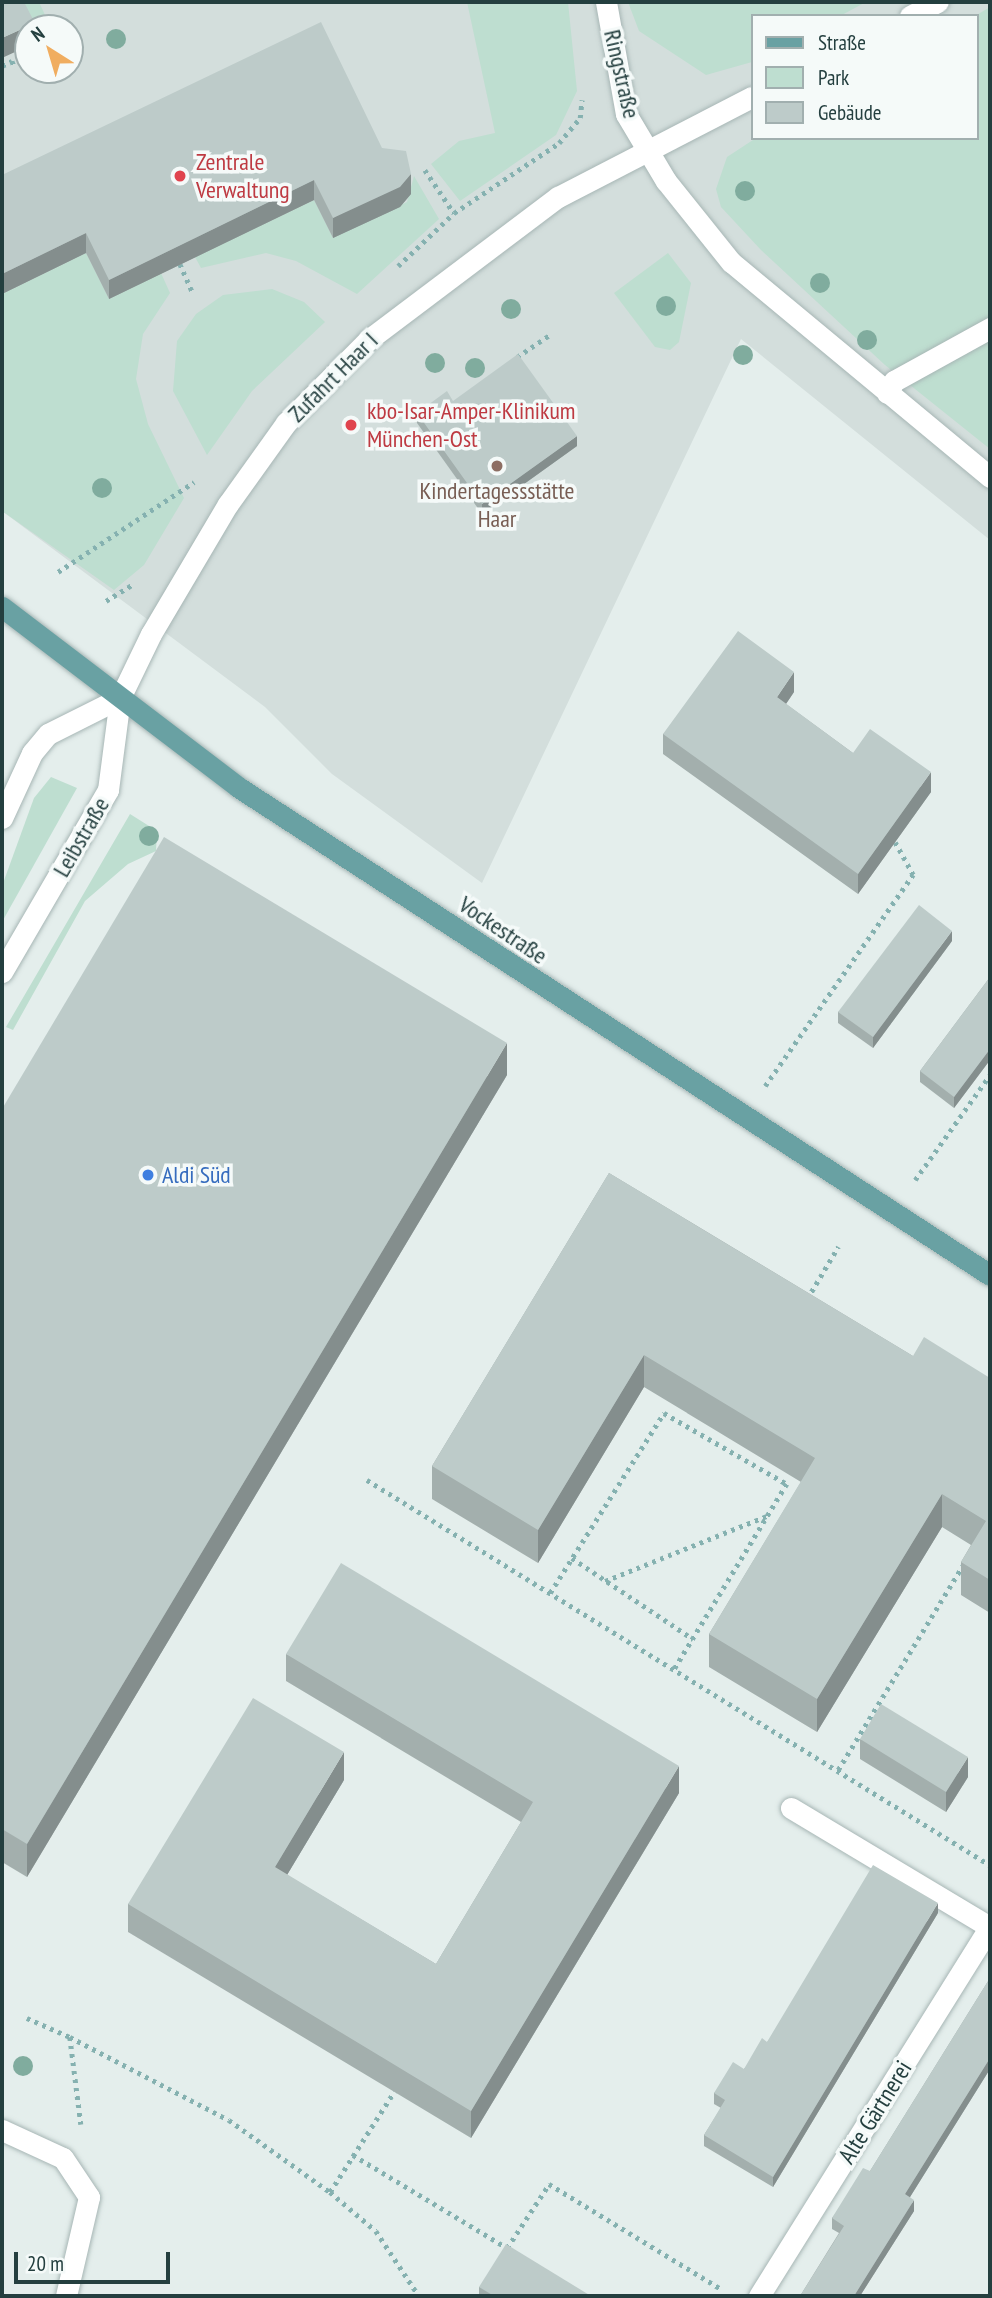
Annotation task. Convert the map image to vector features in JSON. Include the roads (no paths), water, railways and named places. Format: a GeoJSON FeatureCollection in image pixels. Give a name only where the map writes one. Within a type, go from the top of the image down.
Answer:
{"type":"FeatureCollection","features":[{"type":"Feature","properties":{"kind":"main road","name":"Vockestraße"},"geometry":{"type":"LineString","coordinates":[[2,607],[239,787],[990,1275]]}},
{"type":"Feature","properties":{"kind":"street","name":"Ringstraße"},"geometry":{"type":"LineString","coordinates":[[606,2],[626,114],[646,151],[750,98]]}},
{"type":"Feature","properties":{"kind":"street"},"geometry":{"type":"LineString","coordinates":[[914,14],[937,2]]}},
{"type":"Feature","properties":{"kind":"street"},"geometry":{"type":"LineString","coordinates":[[646,151],[731,261],[989,475]]}},
{"type":"Feature","properties":{"kind":"street","name":"Zufahrt Haar I"},"geometry":{"type":"LineString","coordinates":[[120,698],[228,504],[286,423],[368,340],[483,250],[558,197],[646,151]]}},
{"type":"Feature","properties":{"kind":"street"},"geometry":{"type":"LineString","coordinates":[[887,393],[894,382],[990,328]]}},
{"type":"Feature","properties":{"kind":"street"},"geometry":{"type":"LineString","coordinates":[[2,818],[32,752],[48,734],[120,698]]}},
{"type":"Feature","properties":{"kind":"street","name":"Leibstraße"},"geometry":{"type":"LineString","coordinates":[[2,972],[108,790],[120,698]]}},
{"type":"Feature","properties":{"kind":"street"},"geometry":{"type":"LineString","coordinates":[[791,1808],[990,1927]]}},
{"type":"Feature","properties":{"kind":"street","name":"Alte Gärtnerei"},"geometry":{"type":"LineString","coordinates":[[759,2296],[990,1927]]}},
{"type":"Feature","properties":{"kind":"street"},"geometry":{"type":"LineString","coordinates":[[2,2130],[63,2158],[89,2197],[66,2296]]}},
{"type":"Feature","properties":{"kind":"place","name":"Zentrale Verwaltung"},"geometry":{"type":"Point","coordinates":[180,176]}},
{"type":"Feature","properties":{"kind":"place","name":"kbo-Isar-Amper-Klinikum München-Ost"},"geometry":{"type":"Point","coordinates":[351,425]}},
{"type":"Feature","properties":{"kind":"place","name":"Kindertagessstätte Haar"},"geometry":{"type":"Point","coordinates":[497,466]}},
{"type":"Feature","properties":{"kind":"place","name":"Aldi Süd"},"geometry":{"type":"Point","coordinates":[148,1175]}}]}
